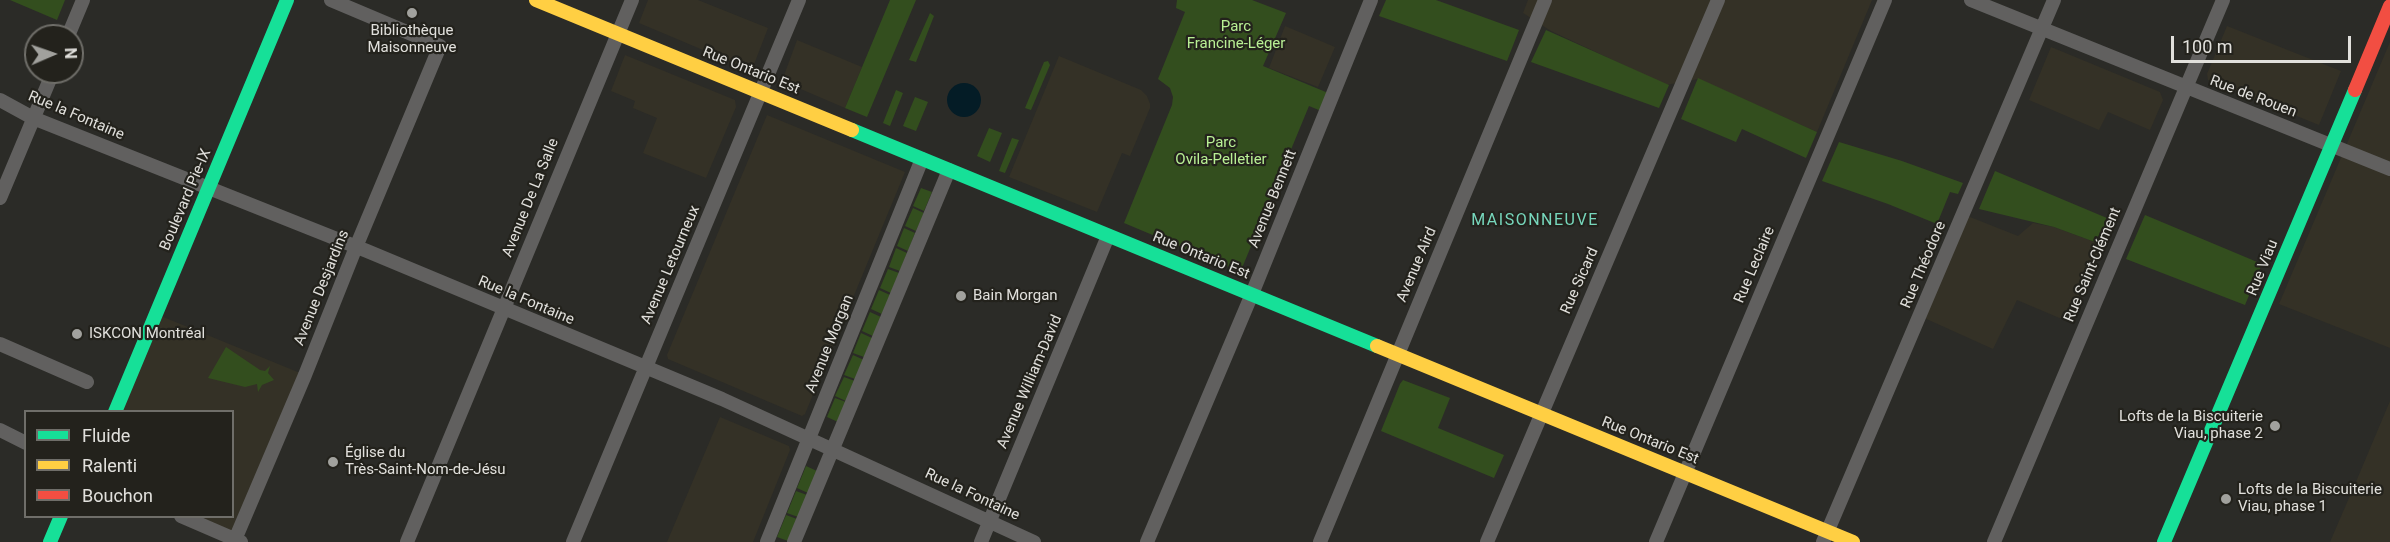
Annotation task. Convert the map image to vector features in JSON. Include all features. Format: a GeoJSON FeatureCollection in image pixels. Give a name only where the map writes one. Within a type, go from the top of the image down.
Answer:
{"type":"FeatureCollection","features":[{"type":"Feature","properties":{"kind":"main road","name":"Boulevard Pie-IX"},"geometry":{"type":"LineString","coordinates":[[115,410],[276,0]]}},
{"type":"Feature","properties":{"kind":"main road","name":"Boulevard Pie-IX"},"geometry":{"type":"LineString","coordinates":[[106,410],[287,0]]}},
{"type":"Feature","properties":{"kind":"main road","name":"Rue Ontario Est"},"geometry":{"type":"LineString","coordinates":[[536,0],[1685,473],[1825,537],[1853,542]]}},
{"type":"Feature","properties":{"kind":"main road","name":"Rue Viau"},"geometry":{"type":"LineString","coordinates":[[2164,542],[2390,6]]}},
{"type":"Feature","properties":{"kind":"main road"},"geometry":{"type":"LineString","coordinates":[[50,542],[61,518]]}},
{"type":"Feature","properties":{"kind":"main road"},"geometry":{"type":"LineString","coordinates":[[61,542],[71,518]]}},
{"type":"Feature","properties":{"kind":"street"},"geometry":{"type":"LineString","coordinates":[[73,24],[82,0]]}},
{"type":"Feature","properties":{"kind":"street","name":"Avenue Desjardins"},"geometry":{"type":"LineString","coordinates":[[237,541],[440,46],[331,0]]}},
{"type":"Feature","properties":{"kind":"street","name":"Avenue De La Salle"},"geometry":{"type":"LineString","coordinates":[[407,542],[632,0]]}},
{"type":"Feature","properties":{"kind":"street","name":"Avenue Letourneux"},"geometry":{"type":"LineString","coordinates":[[573,542],[799,0]]}},
{"type":"Feature","properties":{"kind":"street","name":"Avenue Bennett"},"geometry":{"type":"LineString","coordinates":[[1147,542],[1252,294],[1371,0]]}},
{"type":"Feature","properties":{"kind":"street","name":"Avenue Aird"},"geometry":{"type":"LineString","coordinates":[[1320,542],[1545,0]]}},
{"type":"Feature","properties":{"kind":"street","name":"Rue Sicard"},"geometry":{"type":"LineString","coordinates":[[1487,542],[1718,0]]}},
{"type":"Feature","properties":{"kind":"street","name":"Rue Leclaire"},"geometry":{"type":"LineString","coordinates":[[1656,542],[1885,0]]}},
{"type":"Feature","properties":{"kind":"street","name":"Rue de Rouen"},"geometry":{"type":"LineString","coordinates":[[1971,0],[2390,169]]}},
{"type":"Feature","properties":{"kind":"street","name":"Rue Théodore"},"geometry":{"type":"LineString","coordinates":[[1825,537],[2054,0]]}},
{"type":"Feature","properties":{"kind":"street","name":"Rue Saint-Clément"},"geometry":{"type":"LineString","coordinates":[[1995,542],[2223,0]]}},
{"type":"Feature","properties":{"kind":"street"},"geometry":{"type":"LineString","coordinates":[[0,198],[48,84]]}},
{"type":"Feature","properties":{"kind":"street","name":"Rue la Fontaine"},"geometry":{"type":"LineString","coordinates":[[0,100],[33,118],[356,247],[645,367],[833,448],[1034,542]]}},
{"type":"Feature","properties":{"kind":"street","name":"Avenue Morgan"},"geometry":{"type":"LineString","coordinates":[[767,542],[922,159]]}},
{"type":"Feature","properties":{"kind":"street"},"geometry":{"type":"LineString","coordinates":[[794,542],[949,170]]}},
{"type":"Feature","properties":{"kind":"street","name":"Avenue William-David"},"geometry":{"type":"LineString","coordinates":[[981,542],[1108,236]]}},
{"type":"Feature","properties":{"kind":"street"},"geometry":{"type":"LineString","coordinates":[[0,344],[87,382]]}},
{"type":"Feature","properties":{"kind":"street"},"geometry":{"type":"LineString","coordinates":[[0,430],[24,442]]}},
{"type":"Feature","properties":{"kind":"street"},"geometry":{"type":"LineString","coordinates":[[185,518],[237,541]]}},
{"type":"Feature","properties":{"kind":"shaded area"},"geometry":{"type":"Polygon","coordinates":[[[648,0],[698,0],[768,28],[753,67],[748,69],[639,23],[648,0]]]}},
{"type":"Feature","properties":{"kind":"shaded area"},"geometry":{"type":"Polygon","coordinates":[[[1528,0],[1872,0],[1817,132],[1698,79],[1666,85],[1551,31],[1523,13],[1528,0]]]}},
{"type":"Feature","properties":{"kind":"shaded area"},"geometry":{"type":"Polygon","coordinates":[[[1285,26],[1335,47],[1318,87],[1269,68],[1285,26]]]}},
{"type":"Feature","properties":{"kind":"shaded area"},"geometry":{"type":"Polygon","coordinates":[[[2227,26],[2341,71],[2319,125],[2208,80],[2207,74],[2227,26]]]}},
{"type":"Feature","properties":{"kind":"shaded area"},"geometry":{"type":"Polygon","coordinates":[[[797,40],[862,67],[845,108],[782,81],[797,40]]]}},
{"type":"Feature","properties":{"kind":"shaded area"},"geometry":{"type":"Polygon","coordinates":[[[2390,42],[2390,348],[2279,304],[2390,42]]]}},
{"type":"Feature","properties":{"kind":"shaded area"},"geometry":{"type":"Polygon","coordinates":[[[2051,47],[2160,92],[2163,100],[2150,130],[2108,112],[2099,130],[2029,100],[2051,47]]]}},
{"type":"Feature","properties":{"kind":"shaded area"},"geometry":{"type":"Polygon","coordinates":[[[625,55],[735,100],[736,107],[706,178],[643,153],[657,118],[633,108],[635,101],[611,91],[625,55]]]}},
{"type":"Feature","properties":{"kind":"shaded area"},"geometry":{"type":"Polygon","coordinates":[[[1059,56],[1141,90],[1147,96],[1150,104],[1130,156],[1122,153],[1097,212],[1009,177],[1059,56]]]}},
{"type":"Feature","properties":{"kind":"shaded area"},"geometry":{"type":"Polygon","coordinates":[[[767,115],[905,172],[805,414],[802,416],[668,359],[667,355],[767,115]]]}},
{"type":"Feature","properties":{"kind":"shaded area"},"geometry":{"type":"Polygon","coordinates":[[[1965,215],[2018,236],[2033,223],[2054,227],[2103,245],[2069,322],[2017,300],[1993,349],[1922,317],[1965,215]]]}},
{"type":"Feature","properties":{"kind":"shaded area"},"geometry":{"type":"Polygon","coordinates":[[[156,314],[305,375],[235,540],[183,518],[234,518],[234,410],[116,410],[156,314]]]}},
{"type":"Feature","properties":{"kind":"shaded area"},"geometry":{"type":"Polygon","coordinates":[[[2390,401],[2390,542],[2330,542],[2358,477],[2390,401]]]}},
{"type":"Feature","properties":{"kind":"shaded area"},"geometry":{"type":"Polygon","coordinates":[[[720,417],[789,446],[790,450],[753,542],[667,542],[720,417]]]}},
{"type":"Feature","properties":{"kind":"green space"},"geometry":{"type":"Polygon","coordinates":[[[10,0],[65,0],[57,20],[10,0]]]}},
{"type":"Feature","properties":{"kind":"green space"},"geometry":{"type":"Polygon","coordinates":[[[890,0],[916,0],[867,117],[845,108],[890,0]]]}},
{"type":"Feature","properties":{"kind":"green space","name":"Parc Ovila-Pelletier"},"geometry":{"type":"Polygon","coordinates":[[[1177,0],[1252,0],[1286,13],[1263,66],[1333,95],[1326,113],[1309,106],[1242,268],[1236,270],[1124,223],[1172,105],[1173,97],[1170,88],[1158,79],[1185,12],[1176,8],[1177,0]]]}},
{"type":"Feature","properties":{"kind":"green space"},"geometry":{"type":"Polygon","coordinates":[[[1386,0],[1436,0],[1519,30],[1507,61],[1379,16],[1386,0]]]}},
{"type":"Feature","properties":{"kind":"green space"},"geometry":{"type":"Polygon","coordinates":[[[930,13],[934,16],[916,62],[909,60],[930,13]]]}},
{"type":"Feature","properties":{"kind":"green space"},"geometry":{"type":"Polygon","coordinates":[[[1546,30],[1669,85],[1659,108],[1531,62],[1546,30]]]}},
{"type":"Feature","properties":{"kind":"green space"},"geometry":{"type":"Polygon","coordinates":[[[1048,61],[1050,65],[1031,110],[1025,108],[1044,62],[1048,61]]]}},
{"type":"Feature","properties":{"kind":"green space"},"geometry":{"type":"Polygon","coordinates":[[[1698,78],[1817,132],[1806,158],[1742,129],[1736,142],[1681,119],[1698,78]]]}},
{"type":"Feature","properties":{"kind":"green space"},"geometry":{"type":"Polygon","coordinates":[[[896,90],[903,93],[890,126],[883,123],[896,90]]]}},
{"type":"Feature","properties":{"kind":"green space"},"geometry":{"type":"Polygon","coordinates":[[[915,97],[928,102],[916,131],[903,126],[915,97]]]}},
{"type":"Feature","properties":{"kind":"green space"},"geometry":{"type":"Polygon","coordinates":[[[989,128],[1002,133],[990,162],[977,156],[989,128]]]}},
{"type":"Feature","properties":{"kind":"green space"},"geometry":{"type":"Polygon","coordinates":[[[1012,138],[1019,140],[1005,173],[999,171],[1012,138]]]}},
{"type":"Feature","properties":{"kind":"green space"},"geometry":{"type":"Polygon","coordinates":[[[1839,142],[1963,183],[1958,194],[1950,192],[1937,224],[1822,181],[1839,142]]]}},
{"type":"Feature","properties":{"kind":"green space"},"geometry":{"type":"Polygon","coordinates":[[[1995,171],[2114,221],[2103,245],[2054,227],[1979,209],[1995,171]]]}},
{"type":"Feature","properties":{"kind":"green space"},"geometry":{"type":"Polygon","coordinates":[[[921,188],[932,192],[924,211],[913,206],[921,188]]]}},
{"type":"Feature","properties":{"kind":"green space"},"geometry":{"type":"Polygon","coordinates":[[[913,208],[924,213],[916,231],[905,226],[913,208]]]}},
{"type":"Feature","properties":{"kind":"green space"},"geometry":{"type":"Polygon","coordinates":[[[2145,215],[2262,264],[2245,305],[2126,259],[2145,215]]]}},
{"type":"Feature","properties":{"kind":"green space"},"geometry":{"type":"Polygon","coordinates":[[[904,228],[915,233],[908,251],[897,246],[904,228]]]}},
{"type":"Feature","properties":{"kind":"green space"},"geometry":{"type":"Polygon","coordinates":[[[896,248],[907,253],[900,271],[889,267],[896,248]]]}},
{"type":"Feature","properties":{"kind":"green space"},"geometry":{"type":"Polygon","coordinates":[[[888,269],[899,273],[891,293],[880,288],[888,269]]]}},
{"type":"Feature","properties":{"kind":"green space"},"geometry":{"type":"Polygon","coordinates":[[[879,290],[890,295],[882,314],[871,309],[879,290]]]}},
{"type":"Feature","properties":{"kind":"green space"},"geometry":{"type":"Polygon","coordinates":[[[870,312],[881,317],[873,336],[862,331],[870,312]]]}},
{"type":"Feature","properties":{"kind":"green space"},"geometry":{"type":"Polygon","coordinates":[[[861,333],[872,338],[864,357],[853,353],[861,333]]]}},
{"type":"Feature","properties":{"kind":"green space"},"geometry":{"type":"Polygon","coordinates":[[[226,347],[260,370],[265,371],[270,366],[268,373],[274,380],[262,385],[258,392],[257,384],[245,387],[208,378],[226,347]]]}},
{"type":"Feature","properties":{"kind":"green space"},"geometry":{"type":"Polygon","coordinates":[[[853,355],[864,360],[855,379],[844,375],[853,355]]]}},
{"type":"Feature","properties":{"kind":"green space"},"geometry":{"type":"Polygon","coordinates":[[[844,377],[855,381],[846,401],[835,396],[844,377]]]}},
{"type":"Feature","properties":{"kind":"green space"},"geometry":{"type":"Polygon","coordinates":[[[1403,380],[1450,398],[1438,428],[1504,455],[1494,478],[1381,431],[1403,380]]]}},
{"type":"Feature","properties":{"kind":"green space"},"geometry":{"type":"Polygon","coordinates":[[[835,398],[846,402],[838,422],[827,417],[835,398]]]}},
{"type":"Feature","properties":{"kind":"green space"},"geometry":{"type":"Polygon","coordinates":[[[806,466],[817,471],[808,493],[797,488],[806,466]]]}},
{"type":"Feature","properties":{"kind":"green space"},"geometry":{"type":"Polygon","coordinates":[[[796,491],[807,495],[798,517],[787,513],[796,491]]]}},
{"type":"Feature","properties":{"kind":"green space"},"geometry":{"type":"Polygon","coordinates":[[[786,515],[797,519],[788,541],[777,537],[786,515]]]}},
{"type":"Feature","properties":{"kind":"water"},"geometry":{"type":"Polygon","coordinates":[[[964,83],[976,88],[981,100],[976,112],[964,117],[952,112],[947,100],[952,88],[964,83]]]}},
{"type":"Feature","properties":{"kind":"traffic: fast"},"geometry":{"type":"LineString","coordinates":[[116,410],[287,0]]}},
{"type":"Feature","properties":{"kind":"traffic: fast"},"geometry":{"type":"LineString","coordinates":[[2164,542],[2355,90]]}},
{"type":"Feature","properties":{"kind":"traffic: fast"},"geometry":{"type":"LineString","coordinates":[[852,130],[1377,346]]}},
{"type":"Feature","properties":{"kind":"traffic: fast"},"geometry":{"type":"LineString","coordinates":[[50,542],[60,518]]}},
{"type":"Feature","properties":{"kind":"traffic: slow"},"geometry":{"type":"LineString","coordinates":[[536,0],[852,130]]}},
{"type":"Feature","properties":{"kind":"traffic: slow"},"geometry":{"type":"LineString","coordinates":[[1377,346],[1853,542]]}},
{"type":"Feature","properties":{"kind":"traffic: jam"},"geometry":{"type":"LineString","coordinates":[[2355,90],[2390,6]]}},
{"type":"Feature","properties":{"kind":"place","name":"Bibliothèque Maisonneuve"},"geometry":{"type":"Point","coordinates":[412,13]}},
{"type":"Feature","properties":{"kind":"place","name":"Bain Morgan"},"geometry":{"type":"Point","coordinates":[961,296]}},
{"type":"Feature","properties":{"kind":"place","name":"ISKCON Montréal"},"geometry":{"type":"Point","coordinates":[77,334]}},
{"type":"Feature","properties":{"kind":"place","name":"Lofts de la Biscuiterie Viau, phase 2"},"geometry":{"type":"Point","coordinates":[2275,426]}},
{"type":"Feature","properties":{"kind":"place","name":"Église du Très-Saint-Nom-de-Jésu"},"geometry":{"type":"Point","coordinates":[333,462]}},
{"type":"Feature","properties":{"kind":"place","name":"Lofts de la Biscuiterie Viau, phase 1"},"geometry":{"type":"Point","coordinates":[2226,499]}},
{"type":"Feature","properties":{"kind":"district","name":"MAISONNEUVE"},"geometry":{"type":"Point","coordinates":[1535,221]}},
{"type":"Feature","properties":{"kind":"park label","name":"Parc Francine-Léger"},"geometry":{"type":"Point","coordinates":[1236,36]}}]}
